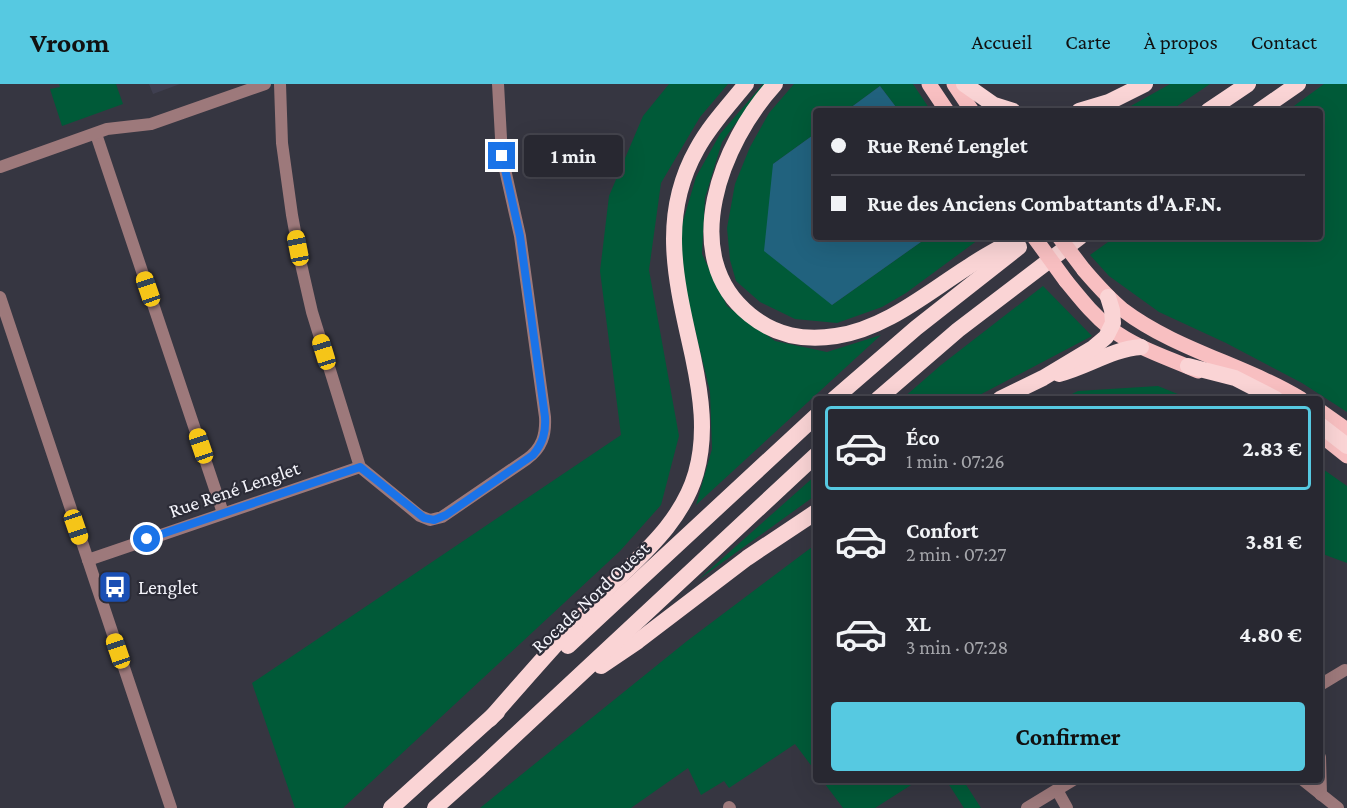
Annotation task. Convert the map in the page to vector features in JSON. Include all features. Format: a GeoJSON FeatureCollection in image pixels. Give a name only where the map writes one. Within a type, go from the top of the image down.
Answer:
{"type":"FeatureCollection","features":[{"type":"Feature","properties":{"kind":"highway"},"geometry":{"type":"LineString","coordinates":[[490,719],[593,603],[653,545],[673,519],[690,489],[699,459],[702,416],[699,384],[676,277],[673,241],[675,212],[686,172],[697,148],[746,84]]}},
{"type":"Feature","properties":{"kind":"highway"},"geometry":{"type":"LineString","coordinates":[[775,84],[751,116],[734,146],[717,192],[711,223],[712,249],[726,288],[741,307],[764,325],[798,338],[824,338],[855,332],[896,313],[1014,240]]}},
{"type":"Feature","properties":{"kind":"highway"},"geometry":{"type":"LineString","coordinates":[[964,84],[974,93],[1004,108]]}},
{"type":"Feature","properties":{"kind":"highway"},"geometry":{"type":"LineString","coordinates":[[1089,108],[1109,102],[1145,84]]}},
{"type":"Feature","properties":{"kind":"highway"},"geometry":{"type":"LineString","coordinates":[[1212,108],[1248,84]]}},
{"type":"Feature","properties":{"kind":"highway"},"geometry":{"type":"LineString","coordinates":[[1263,108],[1298,84]]}},
{"type":"Feature","properties":{"kind":"highway"},"geometry":{"type":"LineString","coordinates":[[837,396],[916,327],[1029,240]]}},
{"type":"Feature","properties":{"kind":"highway"},"geometry":{"type":"LineString","coordinates":[[881,396],[958,330],[1076,240]]}},
{"type":"Feature","properties":{"kind":"highway"},"geometry":{"type":"LineString","coordinates":[[1006,396],[1043,378],[1093,348],[1106,336],[1113,323],[1108,297]]}},
{"type":"Feature","properties":{"kind":"highway"},"geometry":{"type":"LineString","coordinates":[[1043,378],[1078,369],[1125,348],[1141,347]]}},
{"type":"Feature","properties":{"kind":"highway"},"geometry":{"type":"LineString","coordinates":[[1188,366],[1235,378],[1270,396]]}},
{"type":"Feature","properties":{"kind":"highway","name":"Rocade Nord Ouest"},"geometry":{"type":"LineString","coordinates":[[391,808],[813,419]]}},
{"type":"Feature","properties":{"kind":"highway"},"geometry":{"type":"LineString","coordinates":[[1323,427],[1347,446]]}},
{"type":"Feature","properties":{"kind":"highway"},"geometry":{"type":"LineString","coordinates":[[435,808],[813,458]]}},
{"type":"Feature","properties":{"kind":"highway"},"geometry":{"type":"LineString","coordinates":[[558,695],[638,641],[739,564],[813,514]]}},
{"type":"Feature","properties":{"kind":"main road"},"geometry":{"type":"LineString","coordinates":[[929,84],[945,108]]}},
{"type":"Feature","properties":{"kind":"main road"},"geometry":{"type":"LineString","coordinates":[[954,84],[970,108]]}},
{"type":"Feature","properties":{"kind":"main road"},"geometry":{"type":"LineString","coordinates":[[1035,240],[1088,308],[1110,328],[1141,347],[1253,396]]}},
{"type":"Feature","properties":{"kind":"main road"},"geometry":{"type":"LineString","coordinates":[[1061,240],[1108,297],[1130,314],[1152,328],[1242,368],[1295,396]]}},
{"type":"Feature","properties":{"kind":"main road"},"geometry":{"type":"LineString","coordinates":[[1323,413],[1347,430]]}},
{"type":"Feature","properties":{"kind":"main road"},"geometry":{"type":"LineString","coordinates":[[1323,437],[1347,456]]}},
{"type":"Feature","properties":{"kind":"street"},"geometry":{"type":"LineString","coordinates":[[0,167],[123,126],[143,126],[265,84]]}},
{"type":"Feature","properties":{"kind":"street"},"geometry":{"type":"LineString","coordinates":[[280,84],[282,144],[301,264],[315,321],[360,467],[424,518],[434,520],[446,515],[527,459],[538,449],[544,436],[545,417],[520,236],[502,156],[498,84]]}},
{"type":"Feature","properties":{"kind":"street"},"geometry":{"type":"LineString","coordinates":[[96,134],[223,513]]}},
{"type":"Feature","properties":{"kind":"street"},"geometry":{"type":"LineString","coordinates":[[0,297],[171,808]]}},
{"type":"Feature","properties":{"kind":"street","name":"Rue René Lenglet"},"geometry":{"type":"LineString","coordinates":[[88,560],[360,467]]}},
{"type":"Feature","properties":{"kind":"street"},"geometry":{"type":"LineString","coordinates":[[1323,683],[1345,670]]}},
{"type":"Feature","properties":{"kind":"street"},"geometry":{"type":"LineString","coordinates":[[1027,808],[1068,783]]}},
{"type":"Feature","properties":{"kind":"street"},"geometry":{"type":"LineString","coordinates":[[1307,783],[1338,808]]}},
{"type":"Feature","properties":{"kind":"street"},"geometry":{"type":"LineString","coordinates":[[1321,783],[1322,795]]}},
{"type":"Feature","properties":{"kind":"street"},"geometry":{"type":"LineString","coordinates":[[1057,790],[1067,808]]}},
{"type":"Feature","properties":{"kind":"shaded area"},"geometry":{"type":"Polygon","coordinates":[[[149,84],[180,84],[153,94],[149,84]]]}},
{"type":"Feature","properties":{"kind":"green space"},"geometry":{"type":"Polygon","coordinates":[[[59,84],[116,84],[123,104],[62,126],[50,89],[60,87],[59,84]]]}},
{"type":"Feature","properties":{"kind":"green space"},"geometry":{"type":"Polygon","coordinates":[[[669,84],[728,84],[700,117],[661,183],[649,270],[679,436],[661,505],[620,551],[343,808],[295,808],[252,683],[621,435],[600,271],[609,196],[643,116],[669,84]]]}},
{"type":"Feature","properties":{"kind":"green space"},"geometry":{"type":"Polygon","coordinates":[[[765,84],[722,142],[705,198],[702,254],[727,306],[775,341],[827,352],[881,335],[696,505],[712,449],[710,392],[681,271],[681,228],[696,177],[720,134],[765,84]]]}},
{"type":"Feature","properties":{"kind":"green space"},"geometry":{"type":"Polygon","coordinates":[[[794,84],[913,84],[929,108],[897,108],[880,86],[850,108],[813,108],[813,135],[773,164],[832,305],[924,240],[978,240],[906,293],[882,307],[837,323],[795,319],[760,302],[736,281],[730,260],[727,228],[735,184],[750,147],[769,113],[794,84]]]}},
{"type":"Feature","properties":{"kind":"green space"},"geometry":{"type":"Polygon","coordinates":[[[1170,84],[1210,84],[1174,108],[1127,108],[1170,84]]]}},
{"type":"Feature","properties":{"kind":"green space"},"geometry":{"type":"Polygon","coordinates":[[[1324,84],[1347,84],[1347,412],[1302,383],[1226,343],[1159,312],[1109,276],[1090,255],[1111,240],[1323,240],[1323,108],[1291,108],[1324,84]]]}},
{"type":"Feature","properties":{"kind":"green space"},"geometry":{"type":"Polygon","coordinates":[[[1043,286],[1092,336],[978,396],[905,396],[941,365],[1043,286]]]}},
{"type":"Feature","properties":{"kind":"green space"},"geometry":{"type":"Polygon","coordinates":[[[1158,386],[1183,396],[1068,396],[1078,391],[1158,386]]]}},
{"type":"Feature","properties":{"kind":"green space"},"geometry":{"type":"Polygon","coordinates":[[[1323,469],[1347,486],[1347,563],[1323,554],[1323,469]]]}},
{"type":"Feature","properties":{"kind":"green space"},"geometry":{"type":"Polygon","coordinates":[[[813,478],[813,497],[698,580],[813,478]]]}},
{"type":"Feature","properties":{"kind":"green space"},"geometry":{"type":"Polygon","coordinates":[[[813,546],[813,768],[795,744],[729,788],[724,781],[701,795],[688,768],[631,808],[480,808],[687,641],[813,546]]]}},
{"type":"Feature","properties":{"kind":"green space"},"geometry":{"type":"Polygon","coordinates":[[[824,783],[914,783],[875,808],[843,808],[824,783]]]}},
{"type":"Feature","properties":{"kind":"green space"},"geometry":{"type":"Polygon","coordinates":[[[948,783],[965,783],[981,808],[964,808],[948,783]]]}},
{"type":"Feature","properties":{"kind":"water"},"geometry":{"type":"Polygon","coordinates":[[[880,86],[897,108],[850,108],[880,86]]]}},
{"type":"Feature","properties":{"kind":"water"},"geometry":{"type":"Polygon","coordinates":[[[813,135],[813,240],[924,240],[832,305],[764,251],[773,164],[813,135]]]}},
{"type":"Feature","properties":{"kind":"place","name":"Lenglet"},"geometry":{"type":"Point","coordinates":[115,587]}},
{"type":"Feature","properties":{"kind":"route"},"geometry":{"type":"LineString","coordinates":[[147,539],[360,467],[424,518],[434,520],[446,515],[533,455],[544,436],[545,417],[519,226],[502,156]]}}]}
